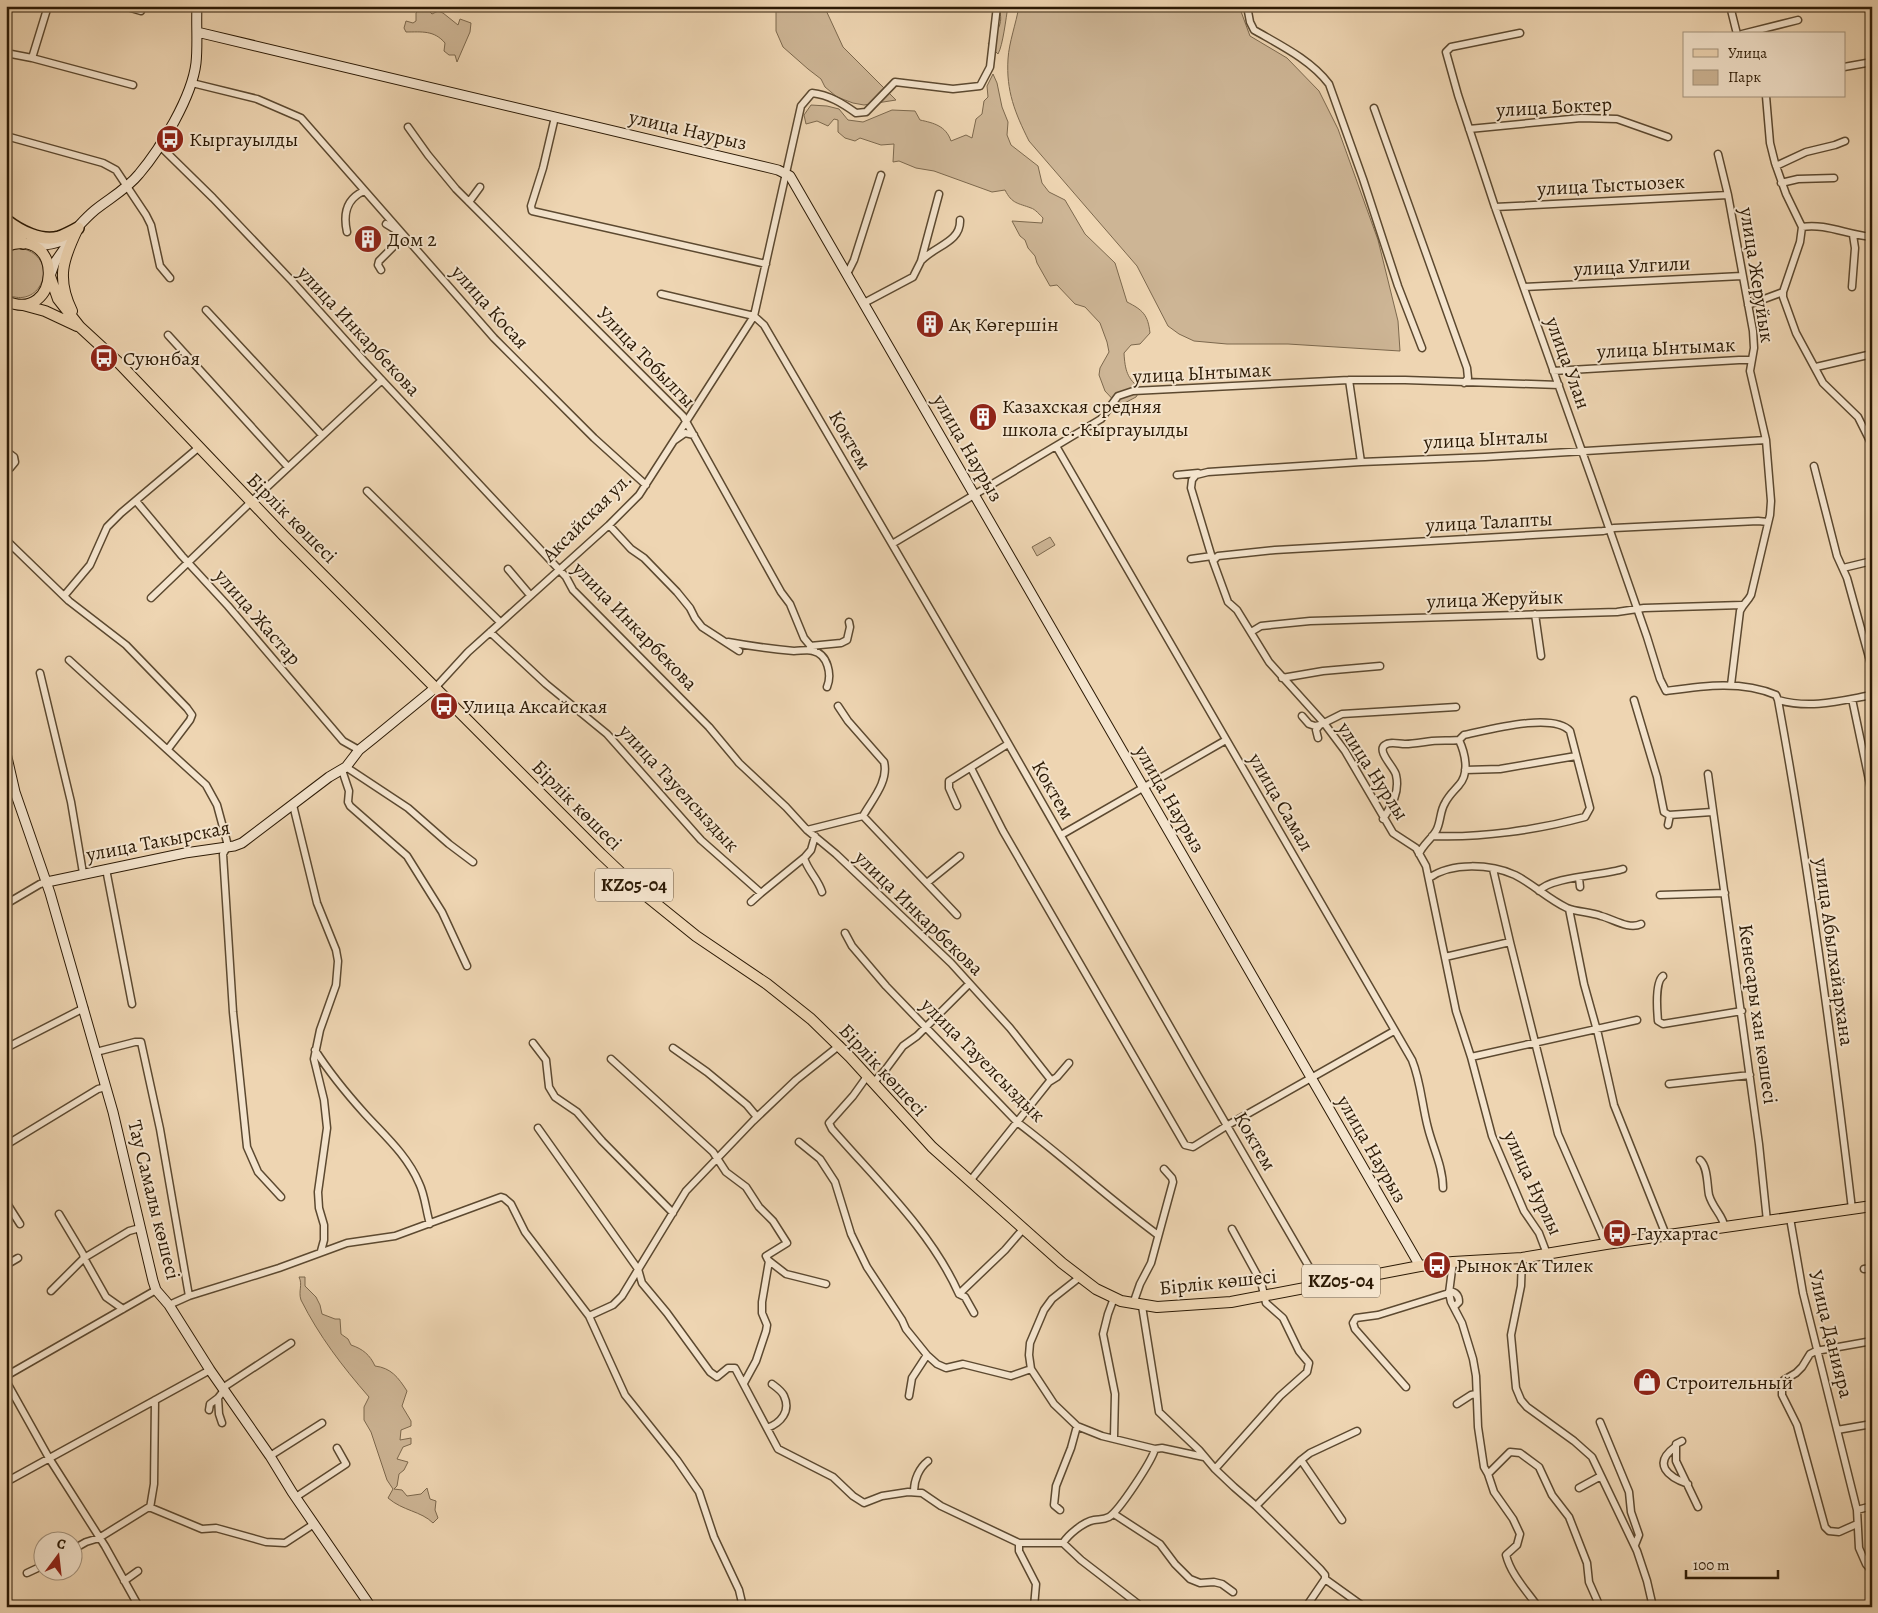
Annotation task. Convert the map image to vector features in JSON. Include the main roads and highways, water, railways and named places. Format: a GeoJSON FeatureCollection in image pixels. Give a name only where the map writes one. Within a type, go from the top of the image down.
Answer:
{"type":"FeatureCollection","features":[{"type":"Feature","properties":{"kind":"highway"},"geometry":{"type":"LineString","coordinates":[[6,220],[28,234],[47,237],[59,237],[78,228]]}},
{"type":"Feature","properties":{"kind":"highway"},"geometry":{"type":"LineString","coordinates":[[6,232],[26,244]]}},
{"type":"Feature","properties":{"kind":"main road"},"geometry":{"type":"LineString","coordinates":[[78,228],[66,255],[62,277],[66,297],[80,327]]}},
{"type":"Feature","properties":{"kind":"main road"},"geometry":{"type":"LineString","coordinates":[[6,246],[26,244]]}},
{"type":"Feature","properties":{"kind":"main road","name":"KZ05-04"},"geometry":{"type":"LineString","coordinates":[[26,244],[36,248],[46,258],[58,299],[80,327]]}},
{"type":"Feature","properties":{"kind":"main road"},"geometry":{"type":"LineString","coordinates":[[17,304],[31,302],[38,298],[47,287],[50,276]]}},
{"type":"Feature","properties":{"kind":"main road","name":"KZ05-04"},"geometry":{"type":"LineString","coordinates":[[6,301],[45,311],[80,327]]}},
{"type":"Feature","properties":{"kind":"main road","name":"Бірлік көшесі"},"geometry":{"type":"LineString","coordinates":[[80,327],[124,369],[198,448],[600,854],[639,890],[696,936],[767,984],[840,1046],[871,1078],[917,1132],[970,1181],[1062,1263],[1096,1289],[1114,1298],[1138,1305],[1193,1306],[1231,1302],[1420,1266],[1522,1258],[1666,1235],[1872,1206]]}},
{"type":"Feature","properties":{"kind":"place","name":"Кыргауылды"},"geometry":{"type":"Point","coordinates":[170,139]}},
{"type":"Feature","properties":{"kind":"place","name":"Дом 2"},"geometry":{"type":"Point","coordinates":[368,239]}},
{"type":"Feature","properties":{"kind":"place","name":"Ақ Көгершін"},"geometry":{"type":"Point","coordinates":[930,324]}},
{"type":"Feature","properties":{"kind":"place","name":"Суюнбая"},"geometry":{"type":"Point","coordinates":[104,358]}},
{"type":"Feature","properties":{"kind":"place","name":"Казахская средняя школа с. Кыргауылды"},"geometry":{"type":"Point","coordinates":[983,417]}},
{"type":"Feature","properties":{"kind":"place","name":"Улица Аксайская"},"geometry":{"type":"Point","coordinates":[444,706]}},
{"type":"Feature","properties":{"kind":"place","name":"Гаухартас"},"geometry":{"type":"Point","coordinates":[1617,1233]}},
{"type":"Feature","properties":{"kind":"place","name":"Рынок Ак Тилек"},"geometry":{"type":"Point","coordinates":[1437,1265]}},
{"type":"Feature","properties":{"kind":"place","name":"Строительный"},"geometry":{"type":"Point","coordinates":[1647,1382]}}]}
